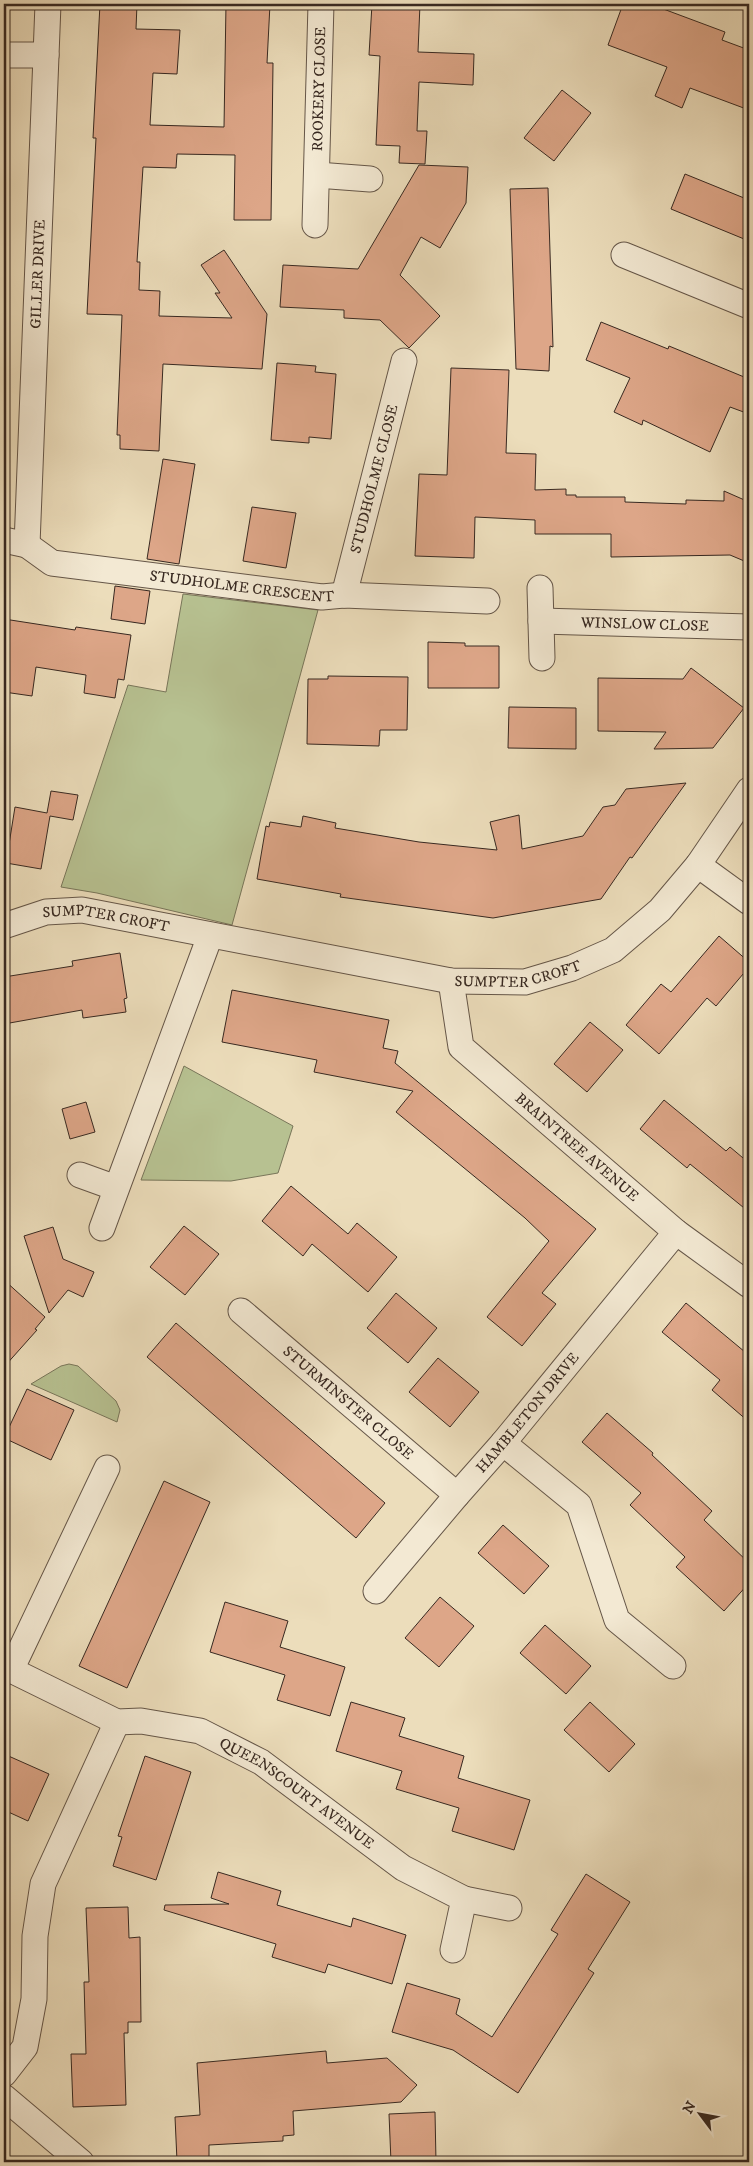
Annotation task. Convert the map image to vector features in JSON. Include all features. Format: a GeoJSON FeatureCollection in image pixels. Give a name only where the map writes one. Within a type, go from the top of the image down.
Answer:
{"type":"FeatureCollection","features":[{"type":"Feature","properties":{"kind":"street","name":"GILLER DRIVE"},"geometry":{"type":"LineString","coordinates":[[15,542],[48,4]]}},
{"type":"Feature","properties":{"kind":"street","name":"ROOKERY CLOSE"},"geometry":{"type":"LineString","coordinates":[[315,225],[322,4]]}},
{"type":"Feature","properties":{"kind":"street"},"geometry":{"type":"LineString","coordinates":[[4,55],[46,55]]}},
{"type":"Feature","properties":{"kind":"street"},"geometry":{"type":"LineString","coordinates":[[317,175],[370,179]]}},
{"type":"Feature","properties":{"kind":"street"},"geometry":{"type":"LineString","coordinates":[[624,255],[749,306]]}},
{"type":"Feature","properties":{"kind":"street","name":"STUDHOLME CLOSE"},"geometry":{"type":"LineString","coordinates":[[344,595],[404,361]]}},
{"type":"Feature","properties":{"kind":"street","name":"STUDHOLME CRESCENT"},"geometry":{"type":"LineString","coordinates":[[15,542],[52,563],[322,596],[344,595],[487,601]]}},
{"type":"Feature","properties":{"kind":"street"},"geometry":{"type":"LineString","coordinates":[[540,588],[542,658]]}},
{"type":"Feature","properties":{"kind":"street","name":"WINSLOW CLOSE"},"geometry":{"type":"LineString","coordinates":[[541,622],[749,627]]}},
{"type":"Feature","properties":{"kind":"street","name":"SUMPTER CROFT"},"geometry":{"type":"LineString","coordinates":[[4,926],[46,912],[82,910],[451,981],[525,982],[572,968],[613,950],[660,910],[698,865],[749,790]]}},
{"type":"Feature","properties":{"kind":"street"},"geometry":{"type":"LineString","coordinates":[[698,865],[749,902]]}},
{"type":"Feature","properties":{"kind":"street"},"geometry":{"type":"LineString","coordinates":[[102,1228],[210,936]]}},
{"type":"Feature","properties":{"kind":"street","name":"BRAINTREE AVENUE"},"geometry":{"type":"LineString","coordinates":[[451,981],[461,1047],[676,1232],[749,1285]]}},
{"type":"Feature","properties":{"kind":"street"},"geometry":{"type":"LineString","coordinates":[[80,1176],[116,1188]]}},
{"type":"Feature","properties":{"kind":"street","name":"HAMBLETON DRIVE"},"geometry":{"type":"LineString","coordinates":[[376,1591],[456,1495],[503,1443],[676,1232]]}},
{"type":"Feature","properties":{"kind":"street","name":"STURMINSTER CLOSE"},"geometry":{"type":"LineString","coordinates":[[241,1311],[456,1495]]}},
{"type":"Feature","properties":{"kind":"street"},"geometry":{"type":"LineString","coordinates":[[503,1443],[579,1505],[617,1620],[673,1666]]}},
{"type":"Feature","properties":{"kind":"street","name":"QUEENSCOURT AVENUE"},"geometry":{"type":"LineString","coordinates":[[108,1468],[11,1670],[117,1722],[141,1721],[200,1731],[261,1762],[403,1868],[464,1899],[510,1908]]}},
{"type":"Feature","properties":{"kind":"street"},"geometry":{"type":"LineString","coordinates":[[4,2074],[25,2047],[34,1999],[35,1936],[43,1884],[117,1722]]}},
{"type":"Feature","properties":{"kind":"street"},"geometry":{"type":"LineString","coordinates":[[453,1950],[464,1899]]}},
{"type":"Feature","properties":{"kind":"street"},"geometry":{"type":"LineString","coordinates":[[4,2097],[81,2162]]}},
{"type":"Feature","properties":{"kind":"green space"},"geometry":{"type":"Polygon","coordinates":[[[183,594],[318,610],[232,925],[97,893],[61,887],[128,685],[166,692],[183,594]]]}},
{"type":"Feature","properties":{"kind":"green space"},"geometry":{"type":"Polygon","coordinates":[[[184,1066],[293,1126],[278,1173],[231,1181],[141,1180],[184,1066]]]}},
{"type":"Feature","properties":{"kind":"green space"},"geometry":{"type":"Polygon","coordinates":[[[69,1364],[78,1366],[116,1401],[120,1410],[117,1422],[31,1384],[61,1366],[69,1364]]]}},
{"type":"Feature","properties":{"kind":"building"},"geometry":{"type":"Polygon","coordinates":[[[100,4],[137,4],[136,29],[180,30],[177,74],[153,73],[150,125],[224,127],[226,4],[270,4],[267,63],[273,63],[271,220],[234,220],[235,155],[177,154],[176,168],[143,167],[137,262],[140,262],[139,290],[160,291],[159,316],[232,318],[215,293],[220,293],[201,265],[224,250],[267,314],[262,369],[163,364],[159,451],[120,449],[120,435],[117,435],[122,315],[87,314],[96,138],[93,138],[100,4]]]}},
{"type":"Feature","properties":{"kind":"building"},"geometry":{"type":"Polygon","coordinates":[[[372,4],[420,4],[418,52],[474,54],[473,85],[419,82],[417,131],[427,131],[425,164],[399,163],[400,146],[376,145],[380,56],[369,55],[372,4]]]}},
{"type":"Feature","properties":{"kind":"building"},"geometry":{"type":"Polygon","coordinates":[[[623,4],[650,4],[725,32],[722,40],[749,50],[749,110],[690,88],[682,108],[655,96],[667,67],[608,45],[623,4]]]}},
{"type":"Feature","properties":{"kind":"building"},"geometry":{"type":"Polygon","coordinates":[[[562,90],[591,113],[554,161],[524,138],[562,90]]]}},
{"type":"Feature","properties":{"kind":"building"},"geometry":{"type":"Polygon","coordinates":[[[419,165],[468,167],[466,203],[440,248],[421,237],[400,275],[440,316],[409,348],[380,320],[344,318],[344,310],[280,307],[283,265],[358,269],[419,165]]]}},
{"type":"Feature","properties":{"kind":"building"},"geometry":{"type":"Polygon","coordinates":[[[685,174],[749,200],[749,241],[671,209],[685,174]]]}},
{"type":"Feature","properties":{"kind":"building"},"geometry":{"type":"Polygon","coordinates":[[[548,188],[553,347],[550,346],[549,371],[516,369],[510,189],[548,188]]]}},
{"type":"Feature","properties":{"kind":"building"},"geometry":{"type":"Polygon","coordinates":[[[601,322],[668,349],[669,346],[749,379],[749,414],[730,407],[710,452],[643,420],[642,425],[614,412],[630,378],[586,360],[601,322]]]}},
{"type":"Feature","properties":{"kind":"building"},"geometry":{"type":"Polygon","coordinates":[[[277,363],[316,366],[315,372],[336,374],[331,439],[309,437],[309,443],[271,440],[277,363]]]}},
{"type":"Feature","properties":{"kind":"building"},"geometry":{"type":"Polygon","coordinates":[[[451,368],[509,370],[506,453],[536,454],[535,490],[566,489],[566,495],[576,495],[576,497],[625,497],[625,502],[686,504],[686,500],[724,501],[724,491],[749,502],[749,563],[730,555],[611,557],[611,534],[535,534],[535,520],[475,517],[474,558],[415,556],[419,474],[447,475],[451,368]]]}},
{"type":"Feature","properties":{"kind":"building"},"geometry":{"type":"Polygon","coordinates":[[[163,459],[195,464],[179,564],[147,559],[163,459]]]}},
{"type":"Feature","properties":{"kind":"building"},"geometry":{"type":"Polygon","coordinates":[[[252,507],[296,513],[286,568],[243,561],[252,507]]]}},
{"type":"Feature","properties":{"kind":"building"},"geometry":{"type":"Polygon","coordinates":[[[115,586],[150,591],[145,624],[111,619],[115,586]]]}},
{"type":"Feature","properties":{"kind":"building"},"geometry":{"type":"Polygon","coordinates":[[[4,619],[75,630],[76,627],[131,635],[124,680],[118,679],[115,698],[84,693],[86,675],[36,667],[32,696],[4,692],[4,619]]]}},
{"type":"Feature","properties":{"kind":"building"},"geometry":{"type":"Polygon","coordinates":[[[428,642],[465,643],[465,646],[499,646],[499,688],[428,688],[428,642]]]}},
{"type":"Feature","properties":{"kind":"building"},"geometry":{"type":"Polygon","coordinates":[[[691,668],[744,708],[713,748],[654,749],[666,732],[598,731],[598,678],[683,679],[691,668]]]}},
{"type":"Feature","properties":{"kind":"building"},"geometry":{"type":"Polygon","coordinates":[[[328,676],[408,677],[407,730],[380,730],[379,746],[307,744],[308,679],[328,679],[328,676]]]}},
{"type":"Feature","properties":{"kind":"building"},"geometry":{"type":"Polygon","coordinates":[[[509,707],[576,708],[576,749],[508,748],[509,707]]]}},
{"type":"Feature","properties":{"kind":"building"},"geometry":{"type":"Polygon","coordinates":[[[686,783],[601,899],[493,918],[340,897],[341,894],[257,879],[266,826],[269,827],[270,822],[301,827],[303,816],[336,823],[335,828],[419,842],[497,850],[490,822],[519,815],[522,849],[583,836],[603,807],[615,805],[626,789],[686,783]]]}},
{"type":"Feature","properties":{"kind":"building"},"geometry":{"type":"Polygon","coordinates":[[[51,791],[78,795],[73,820],[50,816],[41,869],[6,863],[15,807],[47,813],[51,791]]]}},
{"type":"Feature","properties":{"kind":"building"},"geometry":{"type":"Polygon","coordinates":[[[719,936],[749,962],[749,967],[716,1006],[707,998],[659,1054],[626,1025],[661,984],[671,992],[719,936]]]}},
{"type":"Feature","properties":{"kind":"building"},"geometry":{"type":"Polygon","coordinates":[[[120,953],[127,998],[124,999],[126,1012],[83,1018],[82,1010],[4,1024],[4,977],[73,966],[72,961],[120,953]]]}},
{"type":"Feature","properties":{"kind":"building"},"geometry":{"type":"Polygon","coordinates":[[[232,990],[389,1020],[383,1048],[398,1051],[395,1063],[596,1229],[542,1293],[556,1304],[522,1346],[487,1317],[549,1241],[525,1218],[396,1112],[413,1091],[314,1072],[317,1060],[222,1042],[232,990]]]}},
{"type":"Feature","properties":{"kind":"building"},"geometry":{"type":"Polygon","coordinates":[[[590,1022],[623,1050],[587,1092],[554,1064],[590,1022]]]}},
{"type":"Feature","properties":{"kind":"building"},"geometry":{"type":"Polygon","coordinates":[[[664,1100],[726,1151],[730,1147],[749,1163],[749,1212],[690,1164],[687,1168],[640,1129],[664,1100]]]}},
{"type":"Feature","properties":{"kind":"building"},"geometry":{"type":"Polygon","coordinates":[[[86,1102],[95,1132],[70,1139],[62,1109],[86,1102]]]}},
{"type":"Feature","properties":{"kind":"building"},"geometry":{"type":"Polygon","coordinates":[[[291,1186],[348,1234],[357,1223],[397,1257],[368,1292],[312,1244],[303,1256],[262,1221],[291,1186]]]}},
{"type":"Feature","properties":{"kind":"building"},"geometry":{"type":"Polygon","coordinates":[[[184,1226],[219,1254],[185,1295],[150,1267],[184,1226]]]}},
{"type":"Feature","properties":{"kind":"building"},"geometry":{"type":"Polygon","coordinates":[[[53,1227],[63,1259],[94,1272],[83,1297],[68,1290],[49,1313],[24,1236],[53,1227]]]}},
{"type":"Feature","properties":{"kind":"building"},"geometry":{"type":"Polygon","coordinates":[[[4,1280],[45,1317],[35,1329],[37,1330],[4,1367],[4,1280]]]}},
{"type":"Feature","properties":{"kind":"building"},"geometry":{"type":"Polygon","coordinates":[[[396,1293],[437,1328],[408,1363],[367,1328],[396,1293]]]}},
{"type":"Feature","properties":{"kind":"building"},"geometry":{"type":"Polygon","coordinates":[[[686,1303],[745,1352],[749,1347],[749,1422],[712,1390],[720,1380],[662,1332],[686,1303]]]}},
{"type":"Feature","properties":{"kind":"building"},"geometry":{"type":"Polygon","coordinates":[[[176,1323],[385,1503],[356,1538],[147,1357],[176,1323]]]}},
{"type":"Feature","properties":{"kind":"building"},"geometry":{"type":"Polygon","coordinates":[[[438,1358],[479,1392],[450,1427],[409,1392],[438,1358]]]}},
{"type":"Feature","properties":{"kind":"building"},"geometry":{"type":"Polygon","coordinates":[[[27,1389],[74,1410],[51,1460],[4,1438],[27,1389]]]}},
{"type":"Feature","properties":{"kind":"building"},"geometry":{"type":"Polygon","coordinates":[[[607,1413],[653,1453],[652,1455],[712,1511],[704,1520],[749,1563],[749,1583],[724,1611],[676,1567],[685,1557],[630,1505],[641,1493],[582,1442],[607,1413]]]}},
{"type":"Feature","properties":{"kind":"building"},"geometry":{"type":"Polygon","coordinates":[[[164,1481],[210,1502],[127,1688],[79,1666],[164,1481]]]}},
{"type":"Feature","properties":{"kind":"building"},"geometry":{"type":"Polygon","coordinates":[[[503,1525],[549,1566],[524,1594],[478,1553],[503,1525]]]}},
{"type":"Feature","properties":{"kind":"building"},"geometry":{"type":"Polygon","coordinates":[[[440,1597],[474,1626],[439,1667],[405,1638],[440,1597]]]}},
{"type":"Feature","properties":{"kind":"building"},"geometry":{"type":"Polygon","coordinates":[[[225,1602],[288,1621],[280,1647],[345,1667],[330,1716],[277,1700],[285,1675],[210,1652],[225,1602]]]}},
{"type":"Feature","properties":{"kind":"building"},"geometry":{"type":"Polygon","coordinates":[[[545,1625],[591,1666],[566,1694],[520,1653],[545,1625]]]}},
{"type":"Feature","properties":{"kind":"building"},"geometry":{"type":"Polygon","coordinates":[[[351,1702],[405,1718],[399,1736],[464,1756],[458,1778],[530,1800],[514,1850],[452,1831],[459,1808],[396,1789],[402,1771],[336,1751],[351,1702]]]}},
{"type":"Feature","properties":{"kind":"building"},"geometry":{"type":"Polygon","coordinates":[[[590,1702],[635,1744],[609,1772],[564,1730],[590,1702]]]}},
{"type":"Feature","properties":{"kind":"building"},"geometry":{"type":"Polygon","coordinates":[[[4,1754],[49,1774],[28,1821],[4,1810],[4,1754]]]}},
{"type":"Feature","properties":{"kind":"building"},"geometry":{"type":"Polygon","coordinates":[[[145,1756],[191,1772],[156,1880],[113,1866],[122,1837],[118,1836],[145,1756]]]}},
{"type":"Feature","properties":{"kind":"building"},"geometry":{"type":"Polygon","coordinates":[[[218,1872],[281,1891],[277,1905],[351,1927],[353,1918],[406,1935],[392,1984],[328,1964],[325,1973],[272,1957],[276,1944],[164,1910],[165,1905],[229,1904],[211,1898],[218,1872]]]}},
{"type":"Feature","properties":{"kind":"building"},"geometry":{"type":"Polygon","coordinates":[[[586,1874],[630,1902],[588,1969],[594,1973],[518,2093],[453,2050],[392,2032],[407,1983],[460,1999],[456,2014],[492,2037],[558,1934],[551,1930],[586,1874]]]}},
{"type":"Feature","properties":{"kind":"building"},"geometry":{"type":"Polygon","coordinates":[[[128,1907],[129,1938],[140,1937],[141,2022],[128,2022],[128,2033],[124,2033],[126,2105],[73,2107],[71,2054],[86,2054],[84,1982],[89,1982],[86,1908],[128,1907]]]}},
{"type":"Feature","properties":{"kind":"building"},"geometry":{"type":"Polygon","coordinates":[[[326,2051],[327,2063],[387,2058],[417,2085],[401,2102],[293,2111],[294,2135],[283,2136],[283,2141],[209,2145],[209,2159],[177,2161],[175,2117],[200,2115],[197,2063],[326,2051]]]}},
{"type":"Feature","properties":{"kind":"building"},"geometry":{"type":"Polygon","coordinates":[[[435,2112],[436,2162],[391,2162],[389,2114],[435,2112]]]}}]}
